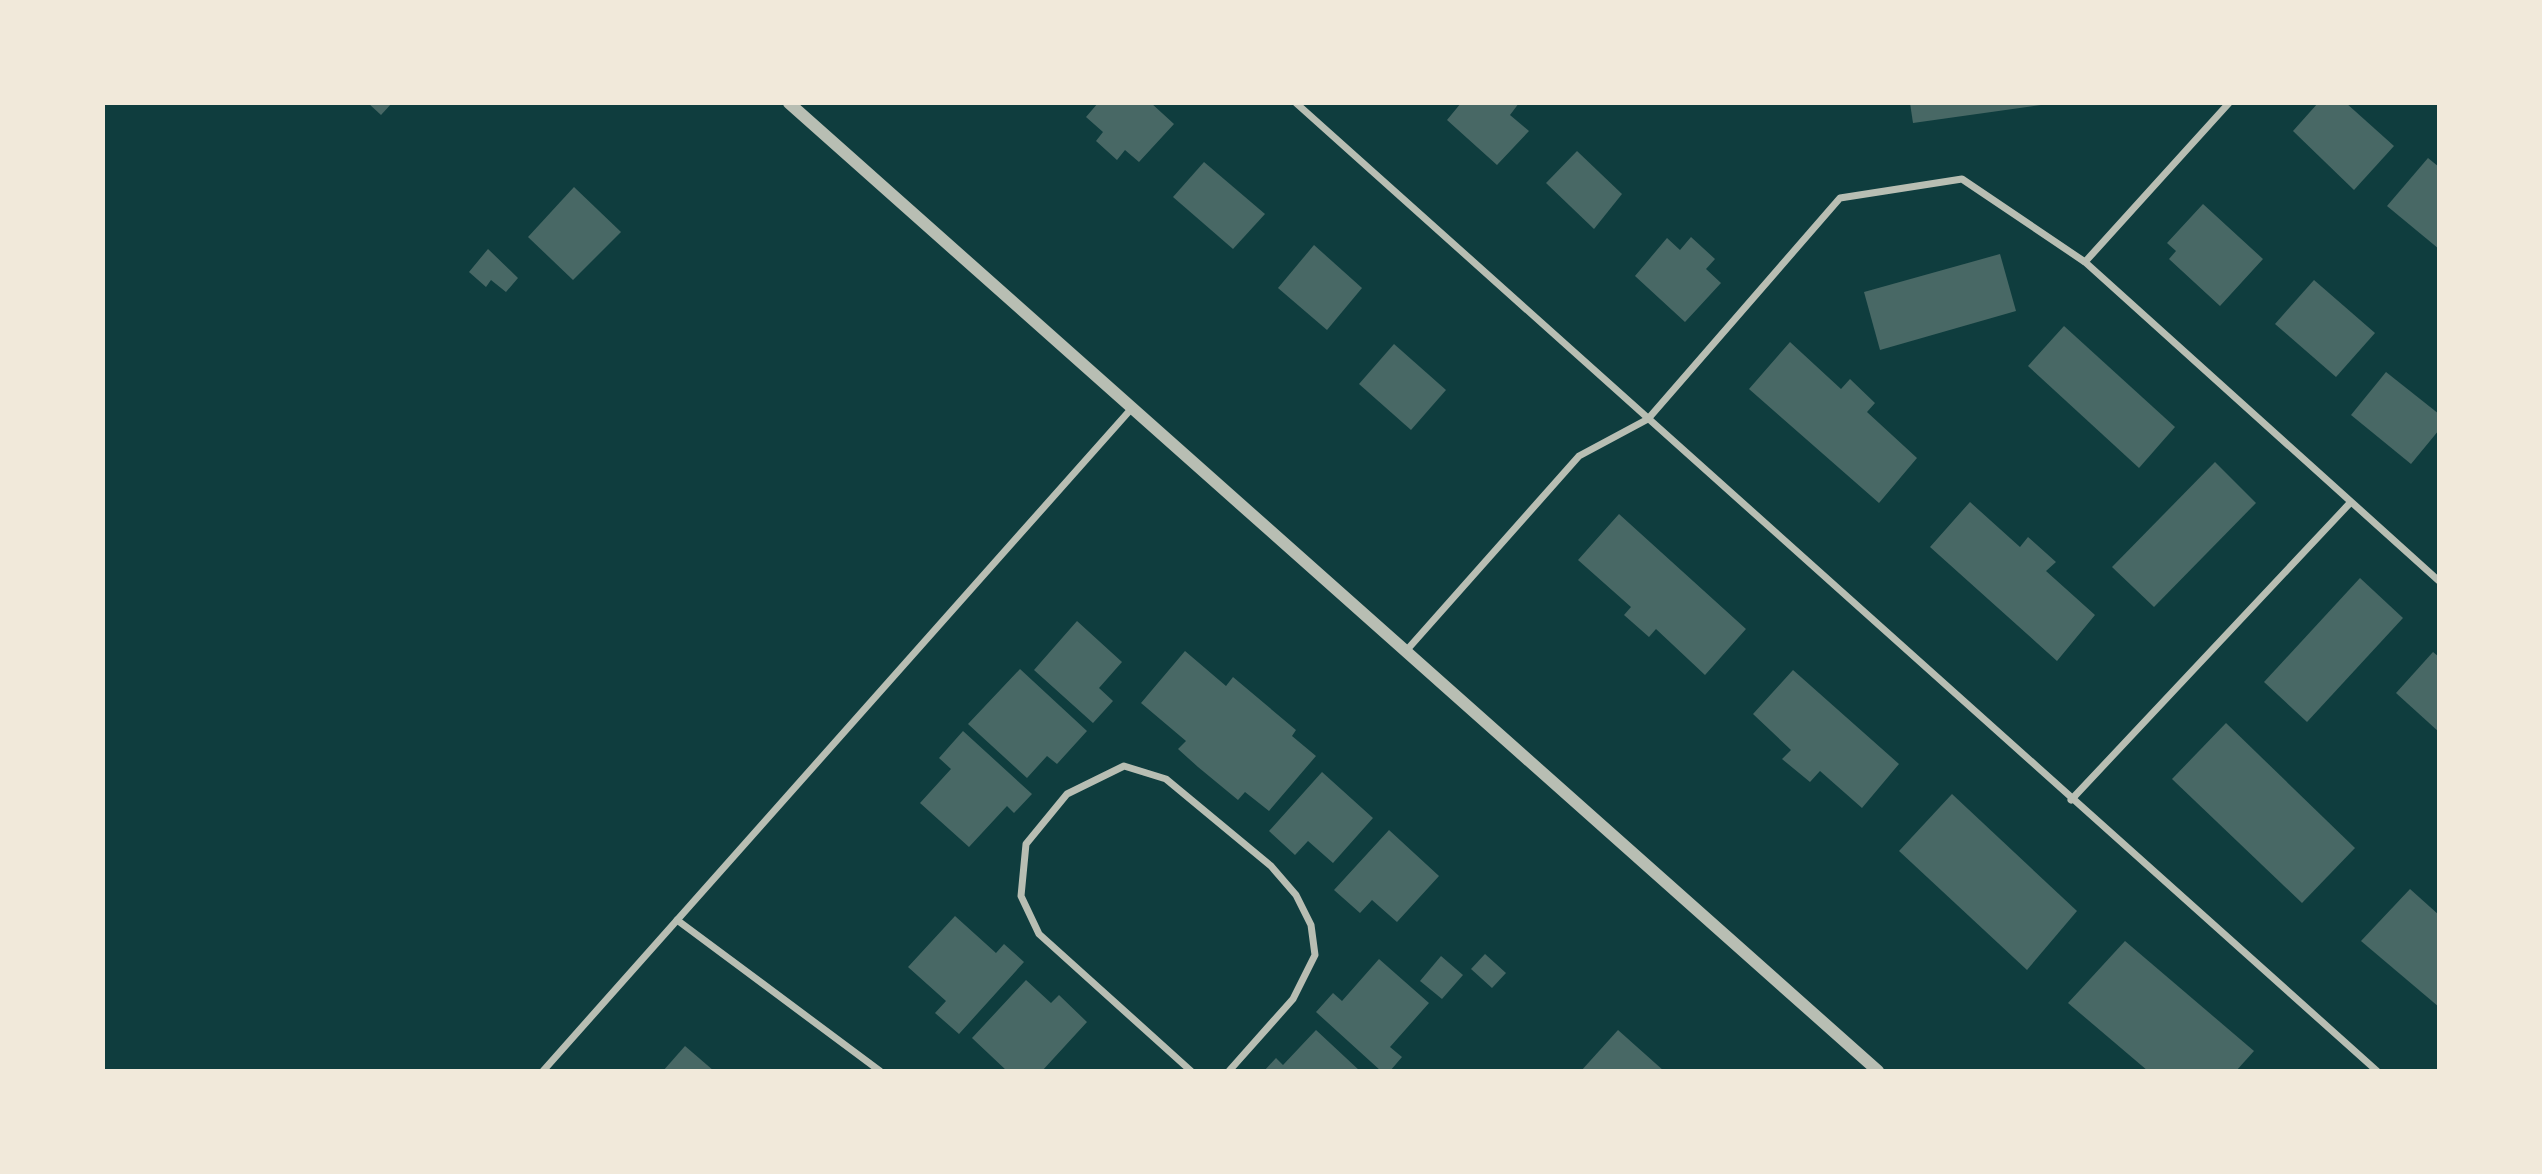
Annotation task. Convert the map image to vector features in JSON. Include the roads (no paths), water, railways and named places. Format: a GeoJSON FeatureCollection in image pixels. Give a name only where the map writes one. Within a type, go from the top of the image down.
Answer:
{"type":"FeatureCollection","features":[{"type":"Feature","properties":{"kind":"street"},"geometry":{"type":"LineString","coordinates":[[789,103],[1878,1071]]}},
{"type":"Feature","properties":{"kind":"street"},"geometry":{"type":"LineString","coordinates":[[1296,103],[2071,800],[2377,1071]]}},
{"type":"Feature","properties":{"kind":"street"},"geometry":{"type":"LineString","coordinates":[[2085,262],[2229,103]]}},
{"type":"Feature","properties":{"kind":"street"},"geometry":{"type":"LineString","coordinates":[[1406,651],[1578,456],[1648,419],[1840,198],[1962,179],[2085,262],[2439,581]]}},
{"type":"Feature","properties":{"kind":"street"},"geometry":{"type":"LineString","coordinates":[[544,1071],[1132,408]]}},
{"type":"Feature","properties":{"kind":"street"},"geometry":{"type":"LineString","coordinates":[[2071,800],[2350,503]]}},
{"type":"Feature","properties":{"kind":"street"},"geometry":{"type":"LineString","coordinates":[[1191,1071],[1039,934],[1021,897],[1026,844],[1067,794],[1124,766],[1166,779],[1271,866],[1296,895],[1311,925],[1315,955],[1293,999],[1229,1071]]}},
{"type":"Feature","properties":{"kind":"street"},"geometry":{"type":"LineString","coordinates":[[677,920],[880,1071]]}}]}
